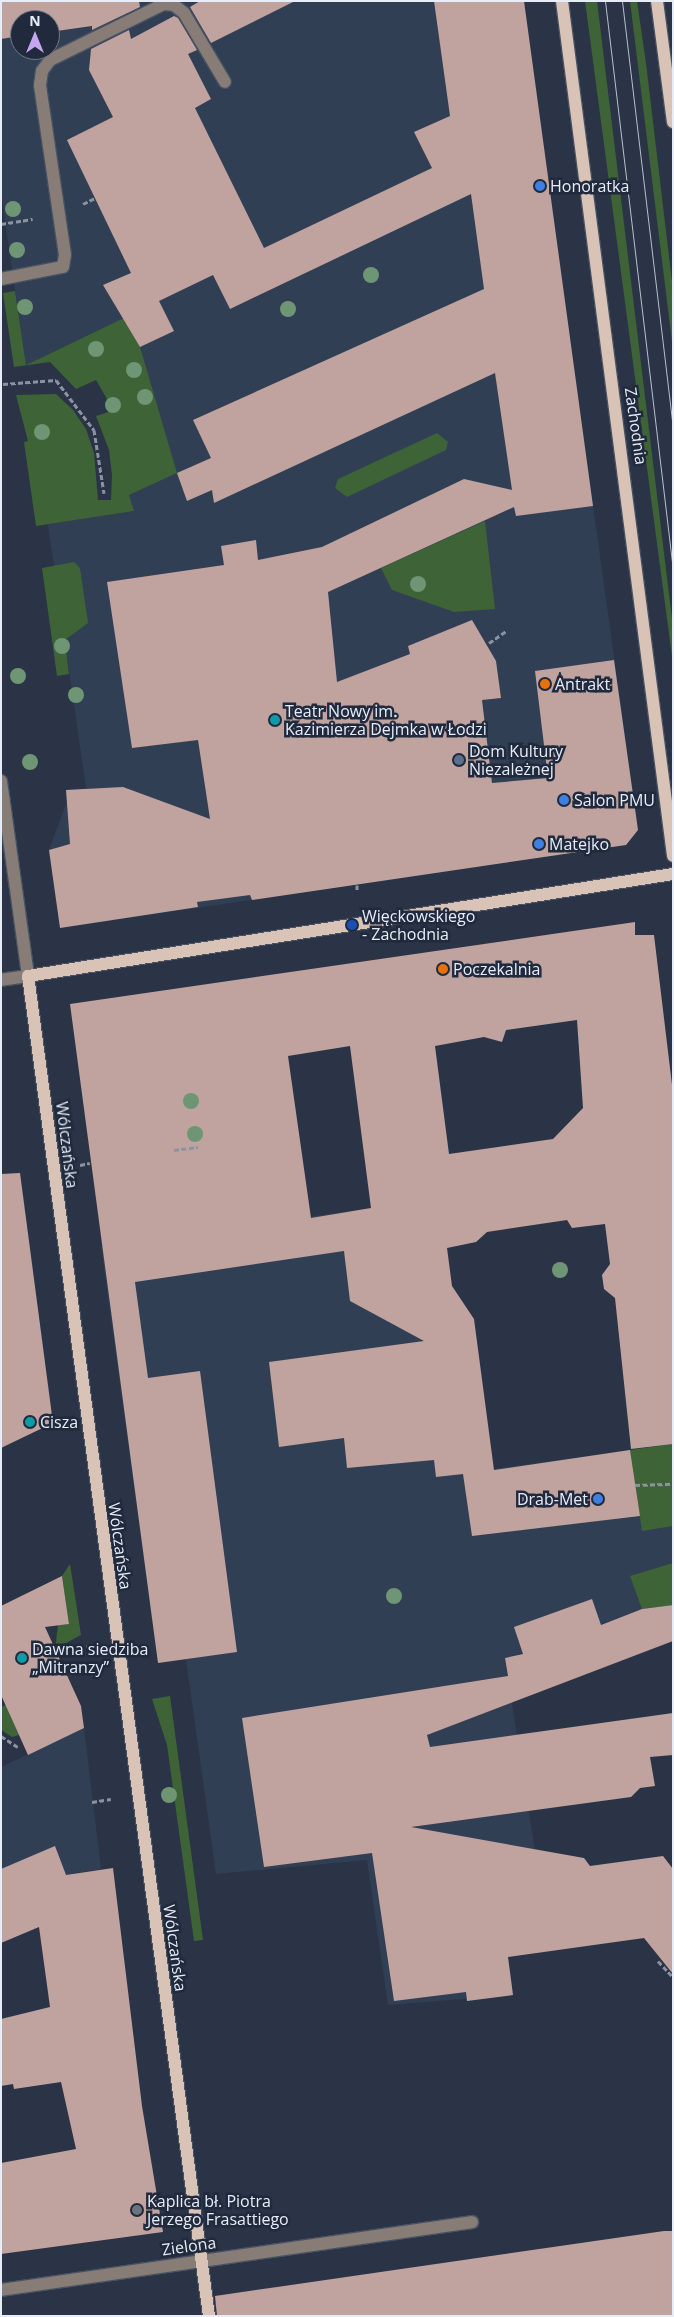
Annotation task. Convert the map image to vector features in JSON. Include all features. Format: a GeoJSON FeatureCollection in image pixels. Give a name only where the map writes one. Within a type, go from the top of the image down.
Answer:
{"type":"FeatureCollection","features":[{"type":"Feature","properties":{"kind":"main road","name":"Zachodnia"},"geometry":{"type":"LineString","coordinates":[[562,1],[673,856]]}},
{"type":"Feature","properties":{"kind":"main road"},"geometry":{"type":"LineString","coordinates":[[657,1],[673,122]]}},
{"type":"Feature","properties":{"kind":"main road"},"geometry":{"type":"LineString","coordinates":[[28,976],[673,874]]}},
{"type":"Feature","properties":{"kind":"main road","name":"Wólczańska"},"geometry":{"type":"LineString","coordinates":[[28,976],[210,2316]]}},
{"type":"Feature","properties":{"kind":"street"},"geometry":{"type":"LineString","coordinates":[[1,279],[63,266],[65,255],[40,85],[42,71],[50,60],[164,4],[174,5],[184,12],[225,82]]}},
{"type":"Feature","properties":{"kind":"street","name":"Wólczańska"},"geometry":{"type":"LineString","coordinates":[[1,781],[28,976]]}},
{"type":"Feature","properties":{"kind":"street"},"geometry":{"type":"LineString","coordinates":[[1,980],[28,976]]}},
{"type":"Feature","properties":{"kind":"street","name":"Zielona"},"geometry":{"type":"LineString","coordinates":[[1,2290],[472,2222]]}},
{"type":"Feature","properties":{"kind":"path"},"geometry":{"type":"LineString","coordinates":[[3,384],[56,380],[94,430],[104,493]]}},
{"type":"Feature","properties":{"kind":"path"},"geometry":{"type":"LineString","coordinates":[[489,642],[506,631]]}},
{"type":"Feature","properties":{"kind":"path"},"geometry":{"type":"LineString","coordinates":[[357,885],[357,890]]}},
{"type":"Feature","properties":{"kind":"path"},"geometry":{"type":"LineString","coordinates":[[174,1150],[198,1147]]}},
{"type":"Feature","properties":{"kind":"path"},"geometry":{"type":"LineString","coordinates":[[79,1165],[90,1163]]}},
{"type":"Feature","properties":{"kind":"path"},"geometry":{"type":"LineString","coordinates":[[636,1485],[673,1484]]}},
{"type":"Feature","properties":{"kind":"path"},"geometry":{"type":"LineString","coordinates":[[57,1654],[91,1646]]}},
{"type":"Feature","properties":{"kind":"path"},"geometry":{"type":"LineString","coordinates":[[1,1736],[18,1747]]}},
{"type":"Feature","properties":{"kind":"path"},"geometry":{"type":"LineString","coordinates":[[92,1802],[111,1799]]}},
{"type":"Feature","properties":{"kind":"path"},"geometry":{"type":"LineString","coordinates":[[658,1961],[673,1977]]}},
{"type":"Feature","properties":{"kind":"shaded area"},"geometry":{"type":"Polygon","coordinates":[[[125,1],[523,1],[638,830],[626,845],[60,928],[49,850],[67,802],[66,790],[86,788],[48,524],[133,511],[129,495],[177,473],[126,317],[26,365],[1,193],[1,39],[10,38],[10,60],[60,60],[60,31],[98,26],[125,1]]]}},
{"type":"Feature","properties":{"kind":"shaded area"},"geometry":{"type":"Polygon","coordinates":[[[414,1202],[436,1477],[673,1444],[673,1605],[642,1609],[505,1659],[537,1864],[543,1863],[556,1950],[508,1957],[513,1995],[388,2005],[367,1860],[216,1874],[186,1659],[158,1663],[101,1246],[414,1202]]]}},
{"type":"Feature","properties":{"kind":"shaded area"},"geometry":{"type":"Polygon","coordinates":[[[84,1728],[101,1869],[75,1873],[1,1904],[1,1767],[84,1728]]]}},
{"type":"Feature","properties":{"kind":"green space"},"geometry":{"type":"Polygon","coordinates":[[[585,1],[597,1],[673,627],[673,664],[585,1]]]}},
{"type":"Feature","properties":{"kind":"green space"},"geometry":{"type":"Polygon","coordinates":[[[630,1],[637,1],[646,63],[673,290],[673,350],[630,1]]]}},
{"type":"Feature","properties":{"kind":"green space"},"geometry":{"type":"Polygon","coordinates":[[[15,291],[26,365],[126,317],[140,347],[177,473],[129,495],[134,511],[36,526],[24,442],[28,441],[16,395],[56,394],[73,410],[86,429],[94,453],[98,500],[111,500],[112,475],[109,450],[96,416],[108,412],[111,406],[96,380],[76,389],[50,362],[14,367],[3,293],[15,291]]]}},
{"type":"Feature","properties":{"kind":"green space"},"geometry":{"type":"Polygon","coordinates":[[[437,433],[448,442],[446,450],[347,497],[335,488],[338,479],[437,433]]]}},
{"type":"Feature","properties":{"kind":"green space"},"geometry":{"type":"Polygon","coordinates":[[[485,521],[495,609],[454,612],[392,590],[381,568],[485,521]]]}},
{"type":"Feature","properties":{"kind":"green space"},"geometry":{"type":"Polygon","coordinates":[[[74,562],[80,568],[88,623],[65,640],[69,674],[57,676],[42,568],[74,562]]]}},
{"type":"Feature","properties":{"kind":"green space"},"geometry":{"type":"Polygon","coordinates":[[[673,1444],[673,1526],[642,1531],[630,1450],[673,1444]]]}},
{"type":"Feature","properties":{"kind":"green space"},"geometry":{"type":"Polygon","coordinates":[[[673,1563],[673,1605],[642,1609],[630,1576],[673,1563]]]}},
{"type":"Feature","properties":{"kind":"green space"},"geometry":{"type":"Polygon","coordinates":[[[70,1564],[81,1635],[55,1649],[58,1625],[69,1624],[62,1576],[70,1564]]]}},
{"type":"Feature","properties":{"kind":"green space"},"geometry":{"type":"Polygon","coordinates":[[[170,1696],[203,1940],[194,1941],[167,1745],[152,1699],[170,1696]]]}},
{"type":"Feature","properties":{"kind":"green space"},"geometry":{"type":"Polygon","coordinates":[[[6,1705],[19,1735],[12,1737],[1,1730],[1,1707],[6,1705]]]}},
{"type":"Feature","properties":{"kind":"building"},"geometry":{"type":"Polygon","coordinates":[[[1,1],[139,1],[140,7],[92,30],[92,26],[60,31],[60,10],[10,10],[10,38],[1,39],[1,1]]]}},
{"type":"Feature","properties":{"kind":"building"},"geometry":{"type":"Polygon","coordinates":[[[200,1],[295,1],[211,43],[190,7],[200,1]]]}},
{"type":"Feature","properties":{"kind":"building"},"geometry":{"type":"Polygon","coordinates":[[[434,1],[524,1],[593,506],[516,516],[514,507],[328,592],[337,682],[410,654],[408,646],[472,620],[496,661],[501,698],[482,700],[492,783],[548,778],[535,671],[614,660],[638,830],[626,845],[252,900],[250,895],[197,902],[198,907],[60,928],[49,850],[70,844],[66,790],[123,787],[210,819],[198,740],[132,748],[107,582],[224,565],[221,546],[256,540],[258,560],[322,547],[464,479],[512,490],[495,373],[214,503],[212,490],[187,501],[177,473],[211,458],[193,420],[484,289],[471,194],[230,309],[213,275],[159,301],[174,331],[140,347],[103,285],[131,273],[67,140],[113,117],[89,70],[91,49],[129,30],[131,39],[174,16],[178,18],[197,50],[188,54],[211,99],[195,108],[264,248],[432,168],[414,132],[450,116],[434,1]]]}},
{"type":"Feature","properties":{"kind":"building"},"geometry":{"type":"Polygon","coordinates":[[[635,922],[635,935],[654,935],[673,1093],[673,1444],[631,1449],[615,1298],[604,1289],[602,1275],[610,1264],[605,1224],[572,1228],[567,1220],[487,1232],[476,1242],[447,1248],[452,1286],[474,1319],[494,1470],[630,1450],[640,1516],[472,1536],[463,1474],[436,1477],[434,1460],[347,1468],[344,1438],[279,1447],[269,1362],[424,1341],[350,1301],[344,1251],[135,1282],[148,1378],[200,1371],[237,1652],[158,1663],[70,1004],[635,922]],[[577,1020],[506,1030],[502,1042],[484,1037],[435,1046],[449,1154],[553,1139],[583,1108],[577,1020]],[[350,1046],[288,1056],[311,1218],[371,1208],[350,1046]]]}},
{"type":"Feature","properties":{"kind":"building"},"geometry":{"type":"Polygon","coordinates":[[[20,1173],[53,1423],[1,1448],[1,1174],[20,1173]]]}},
{"type":"Feature","properties":{"kind":"building"},"geometry":{"type":"Polygon","coordinates":[[[62,1576],[69,1624],[45,1627],[81,1706],[84,1728],[28,1755],[1,1695],[1,1606],[62,1576]]]}},
{"type":"Feature","properties":{"kind":"building"},"geometry":{"type":"Polygon","coordinates":[[[592,1599],[601,1625],[642,1609],[673,1605],[673,1641],[427,1735],[430,1747],[673,1713],[673,1755],[650,1757],[655,1786],[640,1788],[631,1797],[411,1827],[584,1858],[590,1866],[663,1856],[673,1869],[673,1974],[644,1938],[508,1957],[513,1995],[467,2001],[466,1992],[394,2001],[372,1853],[264,1867],[242,1718],[508,1676],[505,1658],[523,1654],[514,1627],[592,1599]]]}},
{"type":"Feature","properties":{"kind":"building"},"geometry":{"type":"Polygon","coordinates":[[[55,1846],[66,1875],[113,1868],[142,2106],[163,2232],[1,2254],[1,2163],[76,2149],[61,2082],[14,2089],[13,2084],[1,2086],[1,2019],[50,2007],[39,1927],[1,1943],[1,1869],[55,1846]]]}},
{"type":"Feature","properties":{"kind":"building"},"geometry":{"type":"Polygon","coordinates":[[[673,2231],[673,2316],[217,2316],[215,2296],[673,2231]]]}},
{"type":"Feature","properties":{"kind":"tram line"},"geometry":{"type":"LineString","coordinates":[[605,1],[673,570]]}},
{"type":"Feature","properties":{"kind":"tram line"},"geometry":{"type":"LineString","coordinates":[[622,1],[673,428]]}},
{"type":"Feature","properties":{"kind":"place","name":"Honoratka"},"geometry":{"type":"Point","coordinates":[540,186]}},
{"type":"Feature","properties":{"kind":"place","name":"Antrakt"},"geometry":{"type":"Point","coordinates":[545,684]}},
{"type":"Feature","properties":{"kind":"place","name":"Teatr Nowy im. Kazimierza Dejmka w Łodzi"},"geometry":{"type":"Point","coordinates":[275,720]}},
{"type":"Feature","properties":{"kind":"place","name":"Dom Kultury Niezależnej"},"geometry":{"type":"Point","coordinates":[459,760]}},
{"type":"Feature","properties":{"kind":"place","name":"Salon PMU"},"geometry":{"type":"Point","coordinates":[564,800]}},
{"type":"Feature","properties":{"kind":"place","name":"Matejko"},"geometry":{"type":"Point","coordinates":[539,844]}},
{"type":"Feature","properties":{"kind":"place","name":"Więckowskiego - Zachodnia"},"geometry":{"type":"Point","coordinates":[352,925]}},
{"type":"Feature","properties":{"kind":"place","name":"Poczekalnia"},"geometry":{"type":"Point","coordinates":[443,969]}},
{"type":"Feature","properties":{"kind":"place","name":"Cisza"},"geometry":{"type":"Point","coordinates":[30,1422]}},
{"type":"Feature","properties":{"kind":"place","name":"Drab-Met"},"geometry":{"type":"Point","coordinates":[598,1499]}},
{"type":"Feature","properties":{"kind":"place","name":"Dawna siedziba „Mitranzy”"},"geometry":{"type":"Point","coordinates":[22,1658]}},
{"type":"Feature","properties":{"kind":"place","name":"Kaplica bł. Piotra Jerzego Frasattiego"},"geometry":{"type":"Point","coordinates":[137,2210]}}]}
